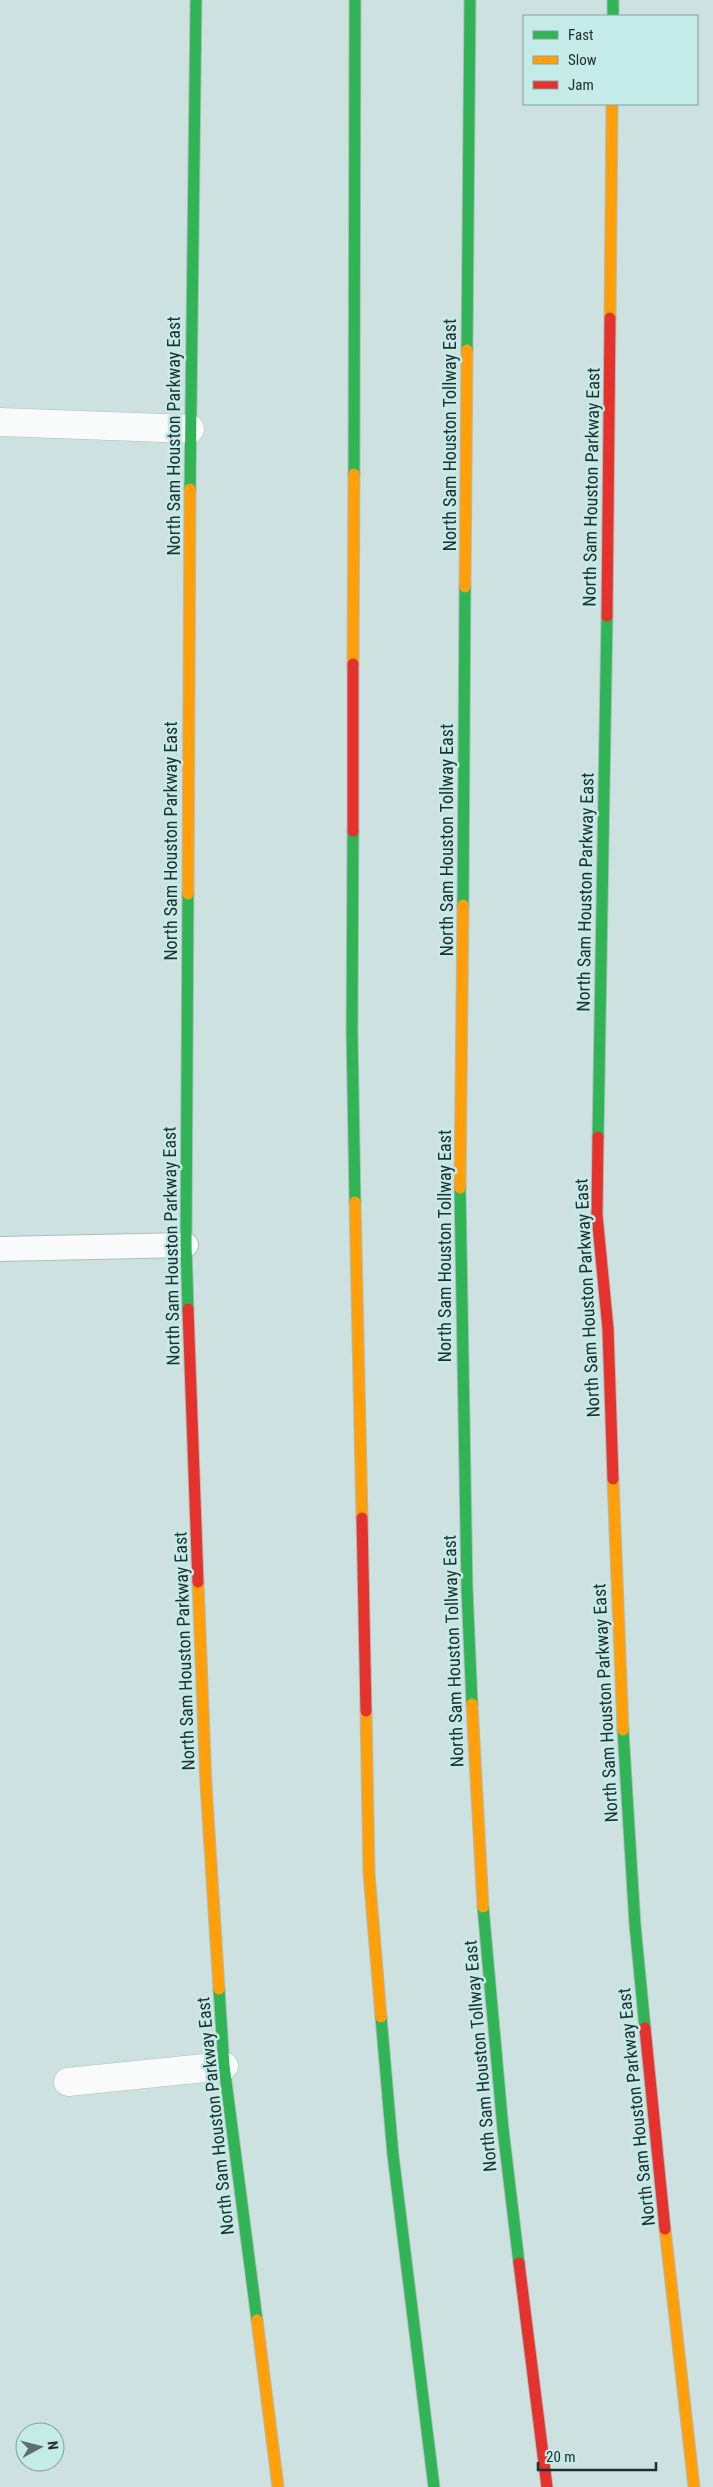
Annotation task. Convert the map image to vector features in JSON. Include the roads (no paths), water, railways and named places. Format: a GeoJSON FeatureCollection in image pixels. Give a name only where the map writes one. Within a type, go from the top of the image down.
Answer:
{"type":"FeatureCollection","features":[{"type":"Feature","properties":{"kind":"main road","name":"North Sam Houston Parkway East"},"geometry":{"type":"LineString","coordinates":[[196,0],[190,429],[186,1245],[206,1785],[224,2066],[278,2487]]}},
{"type":"Feature","properties":{"kind":"main road"},"geometry":{"type":"LineString","coordinates":[[355,0],[352,1032],[369,1873],[393,2155],[434,2487]]}},
{"type":"Feature","properties":{"kind":"main road","name":"North Sam Houston Tollway East"},"geometry":{"type":"LineString","coordinates":[[470,0],[460,1211],[467,1588],[480,1870],[503,2129],[547,2487]]}},
{"type":"Feature","properties":{"kind":"main road"},"geometry":{"type":"LineString","coordinates":[[613,0],[613,15]]}},
{"type":"Feature","properties":{"kind":"main road","name":"North Sam Houston Parkway East"},"geometry":{"type":"LineString","coordinates":[[612,105],[608,574],[596,1215],[608,1329],[618,1651],[635,1925],[665,2227],[694,2487]]}},
{"type":"Feature","properties":{"kind":"street"},"geometry":{"type":"LineString","coordinates":[[0,422],[190,429]]}},
{"type":"Feature","properties":{"kind":"street"},"geometry":{"type":"LineString","coordinates":[[68,2082],[224,2066]]}},
{"type":"Feature","properties":{"kind":"lane"},"geometry":{"type":"LineString","coordinates":[[0,1249],[186,1245]]}}]}
